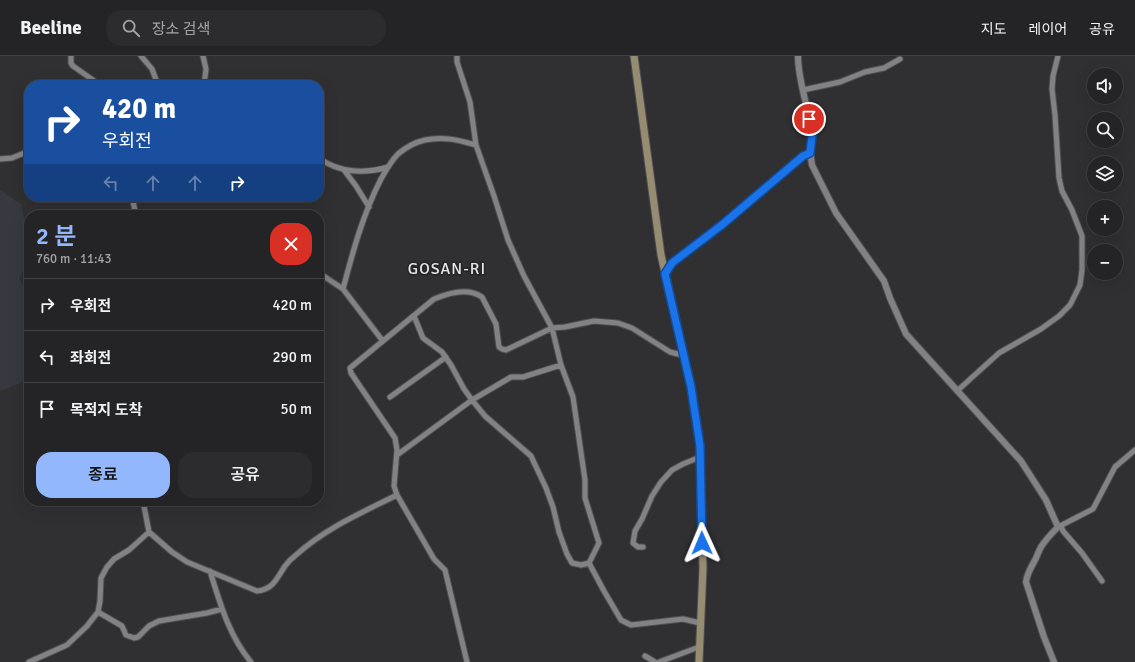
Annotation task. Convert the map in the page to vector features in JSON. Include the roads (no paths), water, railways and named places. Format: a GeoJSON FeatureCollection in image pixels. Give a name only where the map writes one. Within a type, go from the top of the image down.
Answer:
{"type":"FeatureCollection","features":[{"type":"Feature","properties":{"kind":"main road"},"geometry":{"type":"LineString","coordinates":[[634,56],[660,255],[682,355],[691,387],[700,457],[703,574],[699,647],[700,662]]}},
{"type":"Feature","properties":{"kind":"street"},"geometry":{"type":"LineString","coordinates":[[71,56],[71,63],[73,66],[93,80]]}},
{"type":"Feature","properties":{"kind":"street"},"geometry":{"type":"LineString","coordinates":[[141,56],[152,69],[156,80]]}},
{"type":"Feature","properties":{"kind":"street"},"geometry":{"type":"LineString","coordinates":[[202,56],[206,69],[205,80]]}},
{"type":"Feature","properties":{"kind":"street"},"geometry":{"type":"LineString","coordinates":[[457,56],[457,62],[470,102],[476,145],[508,240],[524,276],[552,328],[561,365],[573,397],[585,498],[599,543],[589,563]]}},
{"type":"Feature","properties":{"kind":"street"},"geometry":{"type":"LineString","coordinates":[[798,56],[811,128],[810,153],[812,165],[833,208],[884,281],[906,334],[1021,461],[1046,500],[1059,527],[1082,553],[1102,581]]}},
{"type":"Feature","properties":{"kind":"street"},"geometry":{"type":"LineString","coordinates":[[956,390],[999,353],[1054,320],[1070,305],[1080,285],[1082,270],[1082,236],[1062,190],[1059,178],[1052,89],[1054,71],[1058,56]]}},
{"type":"Feature","properties":{"kind":"street"},"geometry":{"type":"LineString","coordinates":[[803,90],[840,82],[865,72],[884,68],[900,59]]}},
{"type":"Feature","properties":{"kind":"street"},"geometry":{"type":"LineString","coordinates":[[342,289],[355,245],[369,207],[388,167],[399,153],[409,146],[424,140],[440,138],[452,138],[476,145]]}},
{"type":"Feature","properties":{"kind":"street"},"geometry":{"type":"LineString","coordinates":[[0,159],[12,158],[24,153]]}},
{"type":"Feature","properties":{"kind":"street"},"geometry":{"type":"LineString","coordinates":[[665,274],[672,263],[729,219],[803,156],[810,153]]}},
{"type":"Feature","properties":{"kind":"street"},"geometry":{"type":"LineString","coordinates":[[324,161],[343,170],[370,170],[388,167]]}},
{"type":"Feature","properties":{"kind":"street"},"geometry":{"type":"LineString","coordinates":[[343,170],[356,186],[369,207]]}},
{"type":"Feature","properties":{"kind":"street"},"geometry":{"type":"LineString","coordinates":[[324,276],[342,289],[382,340]]}},
{"type":"Feature","properties":{"kind":"street"},"geometry":{"type":"LineString","coordinates":[[467,662],[445,570],[434,559],[397,495],[394,486],[397,455],[395,438],[350,371],[350,368],[382,340],[434,299],[444,295],[463,292],[482,297],[496,324],[499,347],[502,349],[506,350],[552,328],[565,327],[589,321],[618,323],[632,328],[670,352],[682,355]]}},
{"type":"Feature","properties":{"kind":"street"},"geometry":{"type":"LineString","coordinates":[[414,316],[423,338],[442,352],[446,357],[472,400],[486,416],[531,456],[553,507],[559,532],[567,554],[572,563],[589,563]]}},
{"type":"Feature","properties":{"kind":"street"},"geometry":{"type":"LineString","coordinates":[[390,397],[446,357]]}},
{"type":"Feature","properties":{"kind":"street"},"geometry":{"type":"LineString","coordinates":[[397,455],[472,400],[511,377],[523,377],[561,365]]}},
{"type":"Feature","properties":{"kind":"street"},"geometry":{"type":"LineString","coordinates":[[1054,662],[1026,582],[1027,576],[1040,548],[1048,538],[1059,527],[1093,509],[1115,467],[1135,450]]}},
{"type":"Feature","properties":{"kind":"street"},"geometry":{"type":"LineString","coordinates":[[643,547],[638,547],[633,543],[635,531],[652,496],[661,482],[672,470],[682,464],[700,457]]}},
{"type":"Feature","properties":{"kind":"street"},"geometry":{"type":"LineString","coordinates":[[144,506],[149,532],[178,557],[257,591],[266,590],[274,583],[290,560],[319,536],[359,512],[397,495]]}},
{"type":"Feature","properties":{"kind":"street"},"geometry":{"type":"LineString","coordinates":[[29,662],[67,644],[87,626],[98,612],[100,601],[100,582],[103,574],[114,559],[129,550],[149,532]]}},
{"type":"Feature","properties":{"kind":"street"},"geometry":{"type":"LineString","coordinates":[[589,563],[621,620],[626,623],[631,624],[683,620],[700,623]]}},
{"type":"Feature","properties":{"kind":"street"},"geometry":{"type":"LineString","coordinates":[[210,571],[222,609],[241,650],[251,662]]}},
{"type":"Feature","properties":{"kind":"street"},"geometry":{"type":"LineString","coordinates":[[98,612],[120,625],[126,635],[134,638],[138,637],[149,626],[159,621],[222,609]]}},
{"type":"Feature","properties":{"kind":"street"},"geometry":{"type":"LineString","coordinates":[[659,662],[699,647]]}},
{"type":"Feature","properties":{"kind":"street"},"geometry":{"type":"LineString","coordinates":[[645,656],[655,662]]}},
{"type":"Feature","properties":{"kind":"district","name":"GOSAN-RI"},"geometry":{"type":"Point","coordinates":[447,268]}}]}
